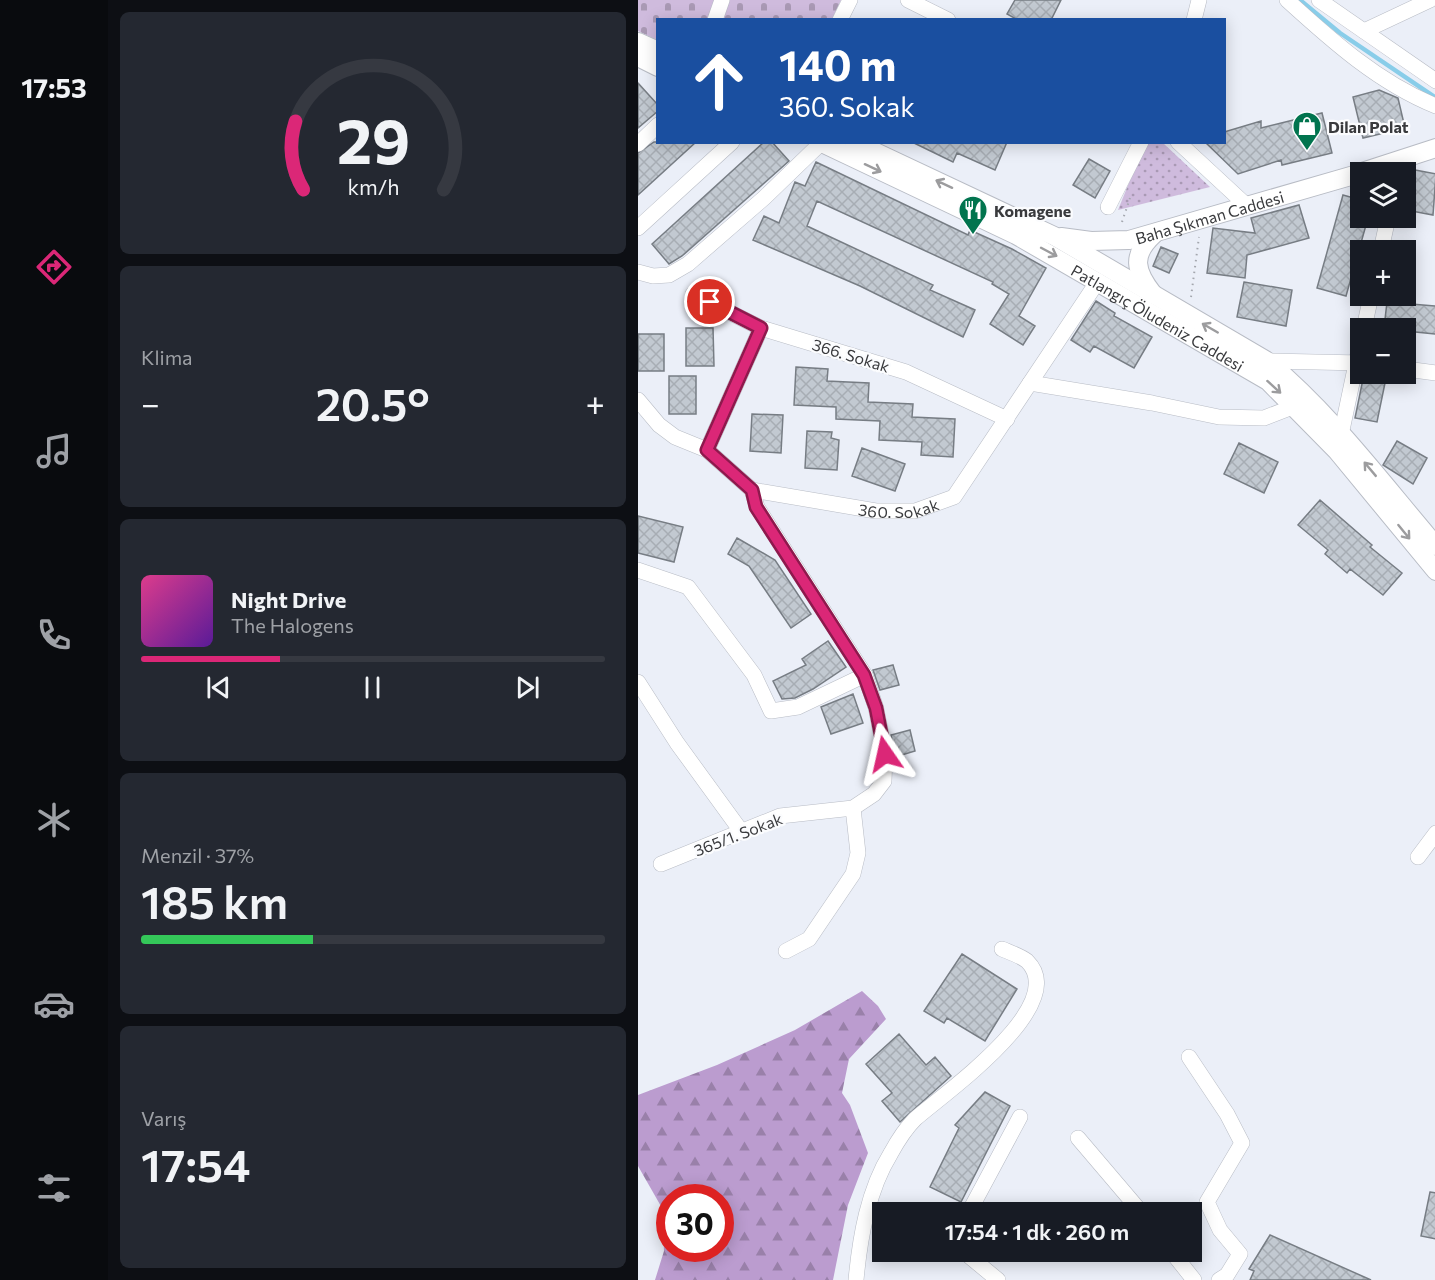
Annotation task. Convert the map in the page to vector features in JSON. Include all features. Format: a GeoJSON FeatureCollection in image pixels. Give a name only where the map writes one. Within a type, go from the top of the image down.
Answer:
{"type":"FeatureCollection","features":[{"type":"Feature","properties":{"kind":"main road"},"geometry":{"type":"LineString","coordinates":[[638,42],[656,50]]}},
{"type":"Feature","properties":{"kind":"main road"},"geometry":{"type":"LineString","coordinates":[[638,57],[656,66]]}},
{"type":"Feature","properties":{"kind":"main road","name":"Patlangıç Öludeniz Caddesi"},"geometry":{"type":"LineString","coordinates":[[822,144],[1102,275],[1154,296],[1267,361],[1293,382],[1342,435],[1436,546]]}},
{"type":"Feature","properties":{"kind":"main road","name":"Patlangıç Öludeniz Caddesi"},"geometry":{"type":"LineString","coordinates":[[858,144],[1054,236],[1102,275],[1268,381],[1337,451],[1436,571]]}},
{"type":"Feature","properties":{"kind":"main road","name":"Baha Şıkman Caddesi"},"geometry":{"type":"LineString","coordinates":[[1409,162],[1436,148]]}},
{"type":"Feature","properties":{"kind":"main road","name":"Baha Şıkman Caddesi"},"geometry":{"type":"LineString","coordinates":[[1054,236],[1091,241],[1129,240],[1350,176]]}},
{"type":"Feature","properties":{"kind":"main road"},"geometry":{"type":"LineString","coordinates":[[1154,234],[1140,248],[1138,264],[1141,276],[1154,296]]}},
{"type":"Feature","properties":{"kind":"main road"},"geometry":{"type":"LineString","coordinates":[[1102,275],[1129,240]]}},
{"type":"Feature","properties":{"kind":"street"},"geometry":{"type":"LineString","coordinates":[[719,18],[722,0]]}},
{"type":"Feature","properties":{"kind":"street"},"geometry":{"type":"LineString","coordinates":[[841,18],[850,0]]}},
{"type":"Feature","properties":{"kind":"street"},"geometry":{"type":"LineString","coordinates":[[908,0],[944,18]]}},
{"type":"Feature","properties":{"kind":"street"},"geometry":{"type":"LineString","coordinates":[[1198,8],[1215,0]]}},
{"type":"Feature","properties":{"kind":"street"},"geometry":{"type":"LineString","coordinates":[[1287,0],[1342,50],[1412,97],[1436,106]]}},
{"type":"Feature","properties":{"kind":"street"},"geometry":{"type":"LineString","coordinates":[[1319,0],[1436,81]]}},
{"type":"Feature","properties":{"kind":"street"},"geometry":{"type":"LineString","coordinates":[[1364,31],[1430,0]]}},
{"type":"Feature","properties":{"kind":"street"},"geometry":{"type":"LineString","coordinates":[[638,144],[656,127]]}},
{"type":"Feature","properties":{"kind":"street"},"geometry":{"type":"LineString","coordinates":[[638,228],[730,144]]}},
{"type":"Feature","properties":{"kind":"street"},"geometry":{"type":"LineString","coordinates":[[638,272],[653,276],[669,275],[688,264],[756,205],[819,144]]}},
{"type":"Feature","properties":{"kind":"street"},"geometry":{"type":"LineString","coordinates":[[1108,207],[1140,144]]}},
{"type":"Feature","properties":{"kind":"street"},"geometry":{"type":"LineString","coordinates":[[1180,144],[1246,205]]}},
{"type":"Feature","properties":{"kind":"street","name":"360. Sokak"},"geometry":{"type":"LineString","coordinates":[[752,490],[876,511],[915,511],[954,497],[1102,275]]}},
{"type":"Feature","properties":{"kind":"street","name":"366. Sokak"},"geometry":{"type":"LineString","coordinates":[[693,294],[761,328],[906,372],[1007,419]]}},
{"type":"Feature","properties":{"kind":"street"},"geometry":{"type":"LineString","coordinates":[[707,450],[761,328]]}},
{"type":"Feature","properties":{"kind":"street"},"geometry":{"type":"LineString","coordinates":[[1267,361],[1350,363]]}},
{"type":"Feature","properties":{"kind":"street"},"geometry":{"type":"LineString","coordinates":[[1416,370],[1436,373]]}},
{"type":"Feature","properties":{"kind":"street"},"geometry":{"type":"LineString","coordinates":[[1030,383],[1152,403],[1219,417],[1264,418],[1295,406]]}},
{"type":"Feature","properties":{"kind":"street"},"geometry":{"type":"LineString","coordinates":[[1342,435],[1353,384]]}},
{"type":"Feature","properties":{"kind":"street"},"geometry":{"type":"LineString","coordinates":[[638,400],[659,425],[675,437],[707,450],[752,490],[756,507],[864,675],[876,708],[885,754],[884,781],[874,794],[853,808],[858,853],[853,873],[809,939],[786,951]]}},
{"type":"Feature","properties":{"kind":"street"},"geometry":{"type":"LineString","coordinates":[[639,572],[688,587],[754,675],[771,711],[785,711],[798,707],[864,675]]}},
{"type":"Feature","properties":{"kind":"street"},"geometry":{"type":"LineString","coordinates":[[638,682],[677,743],[741,831]]}},
{"type":"Feature","properties":{"kind":"street","name":"365/1. Sokak"},"geometry":{"type":"LineString","coordinates":[[661,864],[780,816],[853,808]]}},
{"type":"Feature","properties":{"kind":"street"},"geometry":{"type":"LineString","coordinates":[[1418,857],[1436,833]]}},
{"type":"Feature","properties":{"kind":"street"},"geometry":{"type":"LineString","coordinates":[[857,1280],[859,1255],[875,1182],[891,1152],[913,1121],[968,1078],[1018,1025],[1035,998],[1036,978],[1026,961],[1002,949]]}},
{"type":"Feature","properties":{"kind":"street"},"geometry":{"type":"LineString","coordinates":[[1189,1058],[1227,1114],[1242,1143],[1207,1202],[1220,1230],[1240,1254],[1227,1275],[1219,1280]]}},
{"type":"Feature","properties":{"kind":"street"},"geometry":{"type":"LineString","coordinates":[[975,1202],[1020,1118]]}},
{"type":"Feature","properties":{"kind":"street"},"geometry":{"type":"LineString","coordinates":[[1078,1138],[1132,1202]]}},
{"type":"Feature","properties":{"kind":"street"},"geometry":{"type":"LineString","coordinates":[[976,1262],[998,1280]]}},
{"type":"Feature","properties":{"kind":"street"},"geometry":{"type":"LineString","coordinates":[[1180,1262],[1194,1280]]}},
{"type":"Feature","properties":{"kind":"path"},"geometry":{"type":"LineString","coordinates":[[1188,315],[1201,219]]}},
{"type":"Feature","properties":{"kind":"green space"},"geometry":{"type":"Polygon","coordinates":[[[638,0],[841,0],[832,18],[656,18],[656,40],[638,31],[638,0]]]}},
{"type":"Feature","properties":{"kind":"green space"},"geometry":{"type":"Polygon","coordinates":[[[1145,144],[1164,144],[1210,187],[1118,210],[1145,144]]]}},
{"type":"Feature","properties":{"kind":"green space"},"geometry":{"type":"Polygon","coordinates":[[[862,991],[878,1006],[886,1019],[849,1059],[842,1093],[850,1105],[868,1153],[848,1205],[833,1280],[655,1280],[661,1262],[734,1262],[734,1184],[656,1184],[656,1198],[638,1166],[638,1095],[717,1065],[795,1030],[862,991]]]}},
{"type":"Feature","properties":{"kind":"building"},"geometry":{"type":"Polygon","coordinates":[[[1015,0],[1061,0],[1052,18],[1014,18],[1007,14],[1015,0]]]}},
{"type":"Feature","properties":{"kind":"building"},"geometry":{"type":"Polygon","coordinates":[[[638,83],[656,103],[656,113],[638,128],[638,83]]]}},
{"type":"Feature","properties":{"kind":"building"},"geometry":{"type":"Polygon","coordinates":[[[1379,90],[1398,98],[1405,128],[1363,138],[1353,97],[1379,90]]]}},
{"type":"Feature","properties":{"kind":"building"},"geometry":{"type":"Polygon","coordinates":[[[1322,113],[1332,153],[1282,165],[1281,160],[1238,174],[1207,144],[1226,144],[1226,131],[1261,121],[1261,128],[1322,113]]]}},
{"type":"Feature","properties":{"kind":"building"},"geometry":{"type":"Polygon","coordinates":[[[654,142],[656,144],[694,144],[638,195],[638,153],[654,142]]]}},
{"type":"Feature","properties":{"kind":"building"},"geometry":{"type":"Polygon","coordinates":[[[762,144],[774,144],[789,161],[682,256],[669,264],[652,244],[762,144]]]}},
{"type":"Feature","properties":{"kind":"building"},"geometry":{"type":"Polygon","coordinates":[[[916,144],[1006,144],[995,170],[957,153],[953,162],[916,144]]]}},
{"type":"Feature","properties":{"kind":"building"},"geometry":{"type":"Polygon","coordinates":[[[1089,159],[1110,171],[1095,198],[1073,185],[1089,159]]]}},
{"type":"Feature","properties":{"kind":"building"},"geometry":{"type":"Polygon","coordinates":[[[816,162],[968,235],[970,230],[1012,249],[1046,268],[1019,316],[1035,326],[1023,345],[990,324],[1009,294],[992,284],[993,282],[817,201],[807,226],[933,285],[930,290],[975,310],[963,337],[860,286],[753,240],[764,216],[779,223],[795,182],[805,186],[816,162]]]}},
{"type":"Feature","properties":{"kind":"building"},"geometry":{"type":"Polygon","coordinates":[[[1416,170],[1436,174],[1433,215],[1416,212],[1416,170]]]}},
{"type":"Feature","properties":{"kind":"building"},"geometry":{"type":"Polygon","coordinates":[[[1343,195],[1350,197],[1350,228],[1365,228],[1362,240],[1350,240],[1350,282],[1346,296],[1317,288],[1343,195]]]}},
{"type":"Feature","properties":{"kind":"building"},"geometry":{"type":"Polygon","coordinates":[[[1299,205],[1309,238],[1247,255],[1245,278],[1207,273],[1213,228],[1255,233],[1251,218],[1299,205]]]}},
{"type":"Feature","properties":{"kind":"building"},"geometry":{"type":"Polygon","coordinates":[[[1161,247],[1178,254],[1169,273],[1153,266],[1161,247]]]}},
{"type":"Feature","properties":{"kind":"building"},"geometry":{"type":"Polygon","coordinates":[[[1244,282],[1292,290],[1286,326],[1237,317],[1244,282]]]}},
{"type":"Feature","properties":{"kind":"building"},"geometry":{"type":"Polygon","coordinates":[[[1096,301],[1115,313],[1114,316],[1152,337],[1134,368],[1094,346],[1090,352],[1071,340],[1096,301]]]}},
{"type":"Feature","properties":{"kind":"building"},"geometry":{"type":"Polygon","coordinates":[[[1387,306],[1436,306],[1436,334],[1416,332],[1416,318],[1385,318],[1387,306]]]}},
{"type":"Feature","properties":{"kind":"building"},"geometry":{"type":"Polygon","coordinates":[[[686,328],[713,328],[714,366],[686,366],[686,328]]]}},
{"type":"Feature","properties":{"kind":"building"},"geometry":{"type":"Polygon","coordinates":[[[638,334],[664,334],[664,371],[638,371],[638,334]]]}},
{"type":"Feature","properties":{"kind":"building"},"geometry":{"type":"Polygon","coordinates":[[[796,367],[828,369],[827,381],[869,383],[868,402],[913,404],[912,417],[955,419],[953,457],[921,455],[922,442],[879,440],[880,421],[836,419],[836,407],[794,405],[796,367]]]}},
{"type":"Feature","properties":{"kind":"building"},"geometry":{"type":"Polygon","coordinates":[[[669,376],[696,376],[696,414],[669,414],[669,376]]]}},
{"type":"Feature","properties":{"kind":"building"},"geometry":{"type":"Polygon","coordinates":[[[1362,384],[1385,384],[1377,422],[1355,418],[1362,384]]]}},
{"type":"Feature","properties":{"kind":"building"},"geometry":{"type":"Polygon","coordinates":[[[752,414],[783,415],[781,453],[750,451],[752,414]]]}},
{"type":"Feature","properties":{"kind":"building"},"geometry":{"type":"Polygon","coordinates":[[[807,431],[832,432],[831,438],[839,440],[837,470],[805,468],[807,431]]]}},
{"type":"Feature","properties":{"kind":"building"},"geometry":{"type":"Polygon","coordinates":[[[1397,441],[1427,458],[1413,484],[1383,465],[1397,441]]]}},
{"type":"Feature","properties":{"kind":"building"},"geometry":{"type":"Polygon","coordinates":[[[1239,443],[1278,462],[1264,493],[1224,474],[1239,443]]]}},
{"type":"Feature","properties":{"kind":"building"},"geometry":{"type":"Polygon","coordinates":[[[862,448],[905,464],[895,491],[852,476],[862,448]]]}},
{"type":"Feature","properties":{"kind":"building"},"geometry":{"type":"Polygon","coordinates":[[[1320,500],[1372,545],[1370,547],[1402,573],[1383,595],[1350,569],[1347,573],[1325,554],[1328,550],[1298,525],[1320,500]]]}},
{"type":"Feature","properties":{"kind":"building"},"geometry":{"type":"Polygon","coordinates":[[[638,516],[683,527],[674,562],[638,553],[638,516]]]}},
{"type":"Feature","properties":{"kind":"building"},"geometry":{"type":"Polygon","coordinates":[[[737,538],[775,560],[811,614],[791,628],[749,566],[728,554],[737,538]]]}},
{"type":"Feature","properties":{"kind":"building"},"geometry":{"type":"Polygon","coordinates":[[[828,641],[846,667],[795,698],[782,699],[773,681],[806,665],[802,659],[828,641]]]}},
{"type":"Feature","properties":{"kind":"building"},"geometry":{"type":"Polygon","coordinates":[[[893,665],[899,685],[880,690],[873,670],[893,665]]]}},
{"type":"Feature","properties":{"kind":"building"},"geometry":{"type":"Polygon","coordinates":[[[853,694],[863,723],[831,734],[821,707],[853,694]]]}},
{"type":"Feature","properties":{"kind":"building"},"geometry":{"type":"Polygon","coordinates":[[[910,730],[915,751],[895,757],[891,735],[910,730]]]}},
{"type":"Feature","properties":{"kind":"building"},"geometry":{"type":"Polygon","coordinates":[[[962,954],[1017,989],[985,1041],[947,1018],[944,1023],[924,1011],[962,954]]]}},
{"type":"Feature","properties":{"kind":"building"},"geometry":{"type":"Polygon","coordinates":[[[899,1034],[926,1065],[935,1057],[951,1076],[900,1122],[882,1101],[892,1093],[866,1064],[899,1034]]]}},
{"type":"Feature","properties":{"kind":"building"},"geometry":{"type":"Polygon","coordinates":[[[985,1092],[1010,1106],[961,1202],[930,1187],[959,1128],[955,1125],[985,1092]]]}},
{"type":"Feature","properties":{"kind":"building"},"geometry":{"type":"Polygon","coordinates":[[[1430,1192],[1436,1193],[1436,1239],[1421,1236],[1430,1192]]]}},
{"type":"Feature","properties":{"kind":"building"},"geometry":{"type":"Polygon","coordinates":[[[1270,1235],[1371,1280],[1250,1280],[1254,1271],[1249,1269],[1270,1235]]]}},
{"type":"Feature","properties":{"kind":"waterway"},"geometry":{"type":"LineString","coordinates":[[1300,0],[1340,33],[1436,98]]}},
{"type":"Feature","properties":{"kind":"place","name":"Dilan Polat"},"geometry":{"type":"Point","coordinates":[1307,152]}},
{"type":"Feature","properties":{"kind":"place","name":"Komagene"},"geometry":{"type":"Point","coordinates":[973,236]}},
{"type":"Feature","properties":{"kind":"route"},"geometry":{"type":"LineString","coordinates":[[710,302],[761,328],[707,450],[752,490],[756,507],[864,675],[876,708],[885,754]]}}]}
